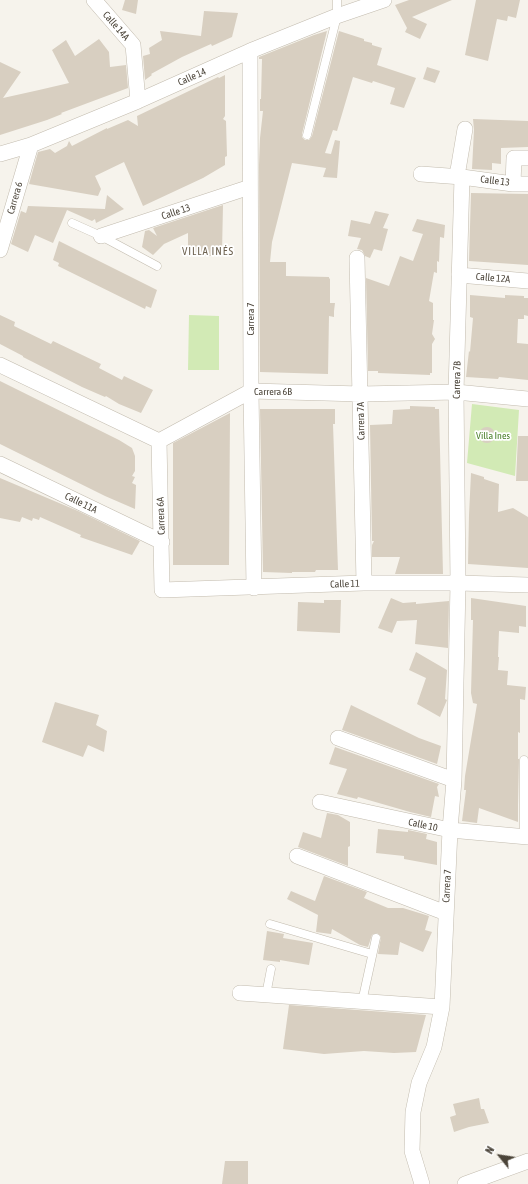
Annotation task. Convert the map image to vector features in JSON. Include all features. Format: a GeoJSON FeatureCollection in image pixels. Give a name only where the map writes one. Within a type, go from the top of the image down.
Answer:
{"type":"FeatureCollection","features":[{"type":"Feature","properties":{"kind":"street","name":"Calle 14A"},"geometry":{"type":"LineString","coordinates":[[94,0],[133,45],[138,101]]}},
{"type":"Feature","properties":{"kind":"street","name":"Calle 14"},"geometry":{"type":"LineString","coordinates":[[0,154],[31,146],[138,101],[250,51],[336,16],[384,0]]}},
{"type":"Feature","properties":{"kind":"street","name":"Carrera 7"},"geometry":{"type":"LineString","coordinates":[[250,51],[251,391],[254,588]]}},
{"type":"Feature","properties":{"kind":"street","name":"Carrera 7B"},"geometry":{"type":"LineString","coordinates":[[458,583],[456,392],[460,177],[464,129]]}},
{"type":"Feature","properties":{"kind":"street","name":"Carrera 6"},"geometry":{"type":"LineString","coordinates":[[0,250],[31,146]]}},
{"type":"Feature","properties":{"kind":"street"},"geometry":{"type":"LineString","coordinates":[[521,158],[521,184]]}},
{"type":"Feature","properties":{"kind":"street","name":"Calle 13"},"geometry":{"type":"LineString","coordinates":[[421,174],[521,184]]}},
{"type":"Feature","properties":{"kind":"street","name":"Calle 13"},"geometry":{"type":"LineString","coordinates":[[101,236],[250,187]]}},
{"type":"Feature","properties":{"kind":"street","name":"Carrera 7A"},"geometry":{"type":"LineString","coordinates":[[357,258],[364,583]]}},
{"type":"Feature","properties":{"kind":"street","name":"Calle 12A"},"geometry":{"type":"LineString","coordinates":[[459,275],[528,281]]}},
{"type":"Feature","properties":{"kind":"street"},"geometry":{"type":"LineString","coordinates":[[0,365],[159,441]]}},
{"type":"Feature","properties":{"kind":"street","name":"Carrera 6B"},"geometry":{"type":"LineString","coordinates":[[159,441],[251,391],[360,394],[456,392],[528,399]]}},
{"type":"Feature","properties":{"kind":"street","name":"Carrera 6A"},"geometry":{"type":"LineString","coordinates":[[159,441],[162,590]]}},
{"type":"Feature","properties":{"kind":"street","name":"Calle 11A"},"geometry":{"type":"LineString","coordinates":[[0,464],[162,542]]}},
{"type":"Feature","properties":{"kind":"street","name":"Calle 11"},"geometry":{"type":"LineString","coordinates":[[162,590],[364,583],[458,583],[528,586]]}},
{"type":"Feature","properties":{"kind":"street","name":"Carrera 7"},"geometry":{"type":"LineString","coordinates":[[422,1184],[412,1151],[413,1112],[419,1082],[434,1047],[442,1008],[450,830],[454,780],[458,583]]}},
{"type":"Feature","properties":{"kind":"street"},"geometry":{"type":"LineString","coordinates":[[338,738],[454,780]]}},
{"type":"Feature","properties":{"kind":"street","name":"Calle 10"},"geometry":{"type":"LineString","coordinates":[[320,802],[450,830],[526,837]]}},
{"type":"Feature","properties":{"kind":"street"},"geometry":{"type":"LineString","coordinates":[[297,856],[446,913]]}},
{"type":"Feature","properties":{"kind":"street"},"geometry":{"type":"LineString","coordinates":[[240,993],[442,1008]]}},
{"type":"Feature","properties":{"kind":"street"},"geometry":{"type":"LineString","coordinates":[[465,1184],[528,1161]]}},
{"type":"Feature","properties":{"kind":"lane"},"geometry":{"type":"LineString","coordinates":[[307,135],[336,16],[337,0]]}},
{"type":"Feature","properties":{"kind":"lane"},"geometry":{"type":"LineString","coordinates":[[72,223],[101,236],[157,266]]}},
{"type":"Feature","properties":{"kind":"lane"},"geometry":{"type":"LineString","coordinates":[[524,760],[526,837]]}},
{"type":"Feature","properties":{"kind":"lane"},"geometry":{"type":"LineString","coordinates":[[270,924],[372,954]]}},
{"type":"Feature","properties":{"kind":"lane"},"geometry":{"type":"LineString","coordinates":[[362,1002],[376,938]]}},
{"type":"Feature","properties":{"kind":"lane"},"geometry":{"type":"LineString","coordinates":[[266,995],[271,970]]}},
{"type":"Feature","properties":{"kind":"green space"},"geometry":{"type":"Polygon","coordinates":[[[189,315],[219,316],[219,370],[188,370],[189,315]]]}},
{"type":"Feature","properties":{"kind":"green space","name":"Villa Ines"},"geometry":{"type":"Polygon","coordinates":[[[472,404],[519,410],[515,476],[467,463],[472,404]]]}},
{"type":"Feature","properties":{"kind":"building"},"geometry":{"type":"Polygon","coordinates":[[[125,0],[138,0],[136,14],[122,10],[125,0]]]}},
{"type":"Feature","properties":{"kind":"building"},"geometry":{"type":"Polygon","coordinates":[[[409,0],[452,0],[412,17],[427,24],[420,39],[405,32],[407,28],[395,5],[409,0]]]}},
{"type":"Feature","properties":{"kind":"building"},"geometry":{"type":"Polygon","coordinates":[[[476,0],[520,0],[516,18],[508,16],[507,21],[497,19],[488,61],[465,55],[476,0]]]}},
{"type":"Feature","properties":{"kind":"building"},"geometry":{"type":"Polygon","coordinates":[[[204,11],[238,13],[232,37],[212,46],[211,44],[182,57],[151,74],[152,75],[145,80],[143,56],[150,54],[149,48],[162,40],[160,31],[201,36],[204,11]]]}},
{"type":"Feature","properties":{"kind":"building"},"geometry":{"type":"Polygon","coordinates":[[[327,31],[302,134],[302,137],[305,140],[309,140],[312,136],[339,31],[364,39],[364,41],[372,43],[372,45],[382,48],[377,65],[416,78],[404,108],[390,104],[395,88],[353,77],[337,131],[333,130],[325,153],[331,154],[335,140],[340,141],[337,178],[323,177],[326,168],[292,163],[272,242],[270,262],[286,262],[286,276],[329,277],[330,303],[335,303],[334,317],[329,316],[328,374],[260,372],[259,165],[263,111],[260,111],[262,59],[259,59],[259,57],[327,31]]]}},
{"type":"Feature","properties":{"kind":"building"},"geometry":{"type":"Polygon","coordinates":[[[99,39],[109,52],[110,67],[126,65],[128,88],[61,113],[62,114],[47,120],[0,135],[0,62],[21,72],[3,98],[69,83],[52,50],[66,40],[75,56],[99,39]]]}},
{"type":"Feature","properties":{"kind":"building"},"geometry":{"type":"Polygon","coordinates":[[[427,67],[440,71],[435,83],[423,79],[427,67]]]}},
{"type":"Feature","properties":{"kind":"building"},"geometry":{"type":"Polygon","coordinates":[[[225,75],[225,116],[223,119],[226,121],[227,156],[225,157],[225,165],[203,178],[143,206],[124,162],[95,176],[101,189],[98,196],[29,184],[38,152],[50,149],[55,153],[67,146],[69,141],[72,146],[107,128],[128,120],[138,126],[137,116],[225,75]]]}},
{"type":"Feature","properties":{"kind":"building"},"geometry":{"type":"Polygon","coordinates":[[[473,119],[528,121],[528,147],[501,148],[501,164],[492,163],[492,170],[472,169],[474,130],[473,119]]]}},
{"type":"Feature","properties":{"kind":"building"},"geometry":{"type":"Polygon","coordinates":[[[471,193],[528,194],[528,265],[469,261],[471,193]]]}},
{"type":"Feature","properties":{"kind":"building"},"geometry":{"type":"Polygon","coordinates":[[[107,195],[124,209],[96,223],[95,219],[92,221],[67,210],[53,243],[35,235],[28,252],[11,244],[21,211],[26,213],[28,206],[105,209],[107,195]]]}},
{"type":"Feature","properties":{"kind":"building"},"geometry":{"type":"Polygon","coordinates":[[[223,205],[222,252],[220,252],[220,256],[188,256],[188,233],[164,244],[153,255],[142,247],[145,231],[149,230],[157,236],[153,228],[223,205]]]}},
{"type":"Feature","properties":{"kind":"building"},"geometry":{"type":"Polygon","coordinates":[[[375,211],[389,214],[383,228],[388,229],[382,251],[374,249],[370,258],[365,256],[362,250],[357,249],[361,238],[348,236],[351,220],[370,224],[375,211]]]}},
{"type":"Feature","properties":{"kind":"building"},"geometry":{"type":"Polygon","coordinates":[[[417,219],[445,225],[444,238],[440,237],[439,262],[437,261],[437,273],[434,272],[429,301],[433,303],[434,320],[432,334],[435,339],[432,344],[432,373],[430,373],[430,375],[378,373],[378,371],[368,371],[366,278],[389,286],[400,256],[413,261],[423,234],[412,231],[417,219]]]}},
{"type":"Feature","properties":{"kind":"building"},"geometry":{"type":"Polygon","coordinates":[[[59,241],[157,290],[151,308],[146,306],[145,309],[58,266],[59,263],[53,260],[59,241]]]}},
{"type":"Feature","properties":{"kind":"building"},"geometry":{"type":"Polygon","coordinates":[[[470,295],[505,298],[505,295],[524,296],[524,298],[528,298],[528,316],[524,315],[524,319],[518,319],[517,343],[528,344],[528,380],[499,377],[498,379],[466,377],[473,318],[470,317],[470,295]]]}},
{"type":"Feature","properties":{"kind":"building"},"geometry":{"type":"Polygon","coordinates":[[[0,315],[15,322],[14,326],[51,344],[53,341],[101,364],[99,368],[122,380],[124,376],[153,390],[141,413],[119,404],[106,396],[105,397],[82,387],[0,344],[0,315]]]}},
{"type":"Feature","properties":{"kind":"building"},"geometry":{"type":"Polygon","coordinates":[[[0,381],[119,440],[132,448],[135,456],[135,471],[132,476],[135,477],[132,483],[136,485],[135,509],[105,496],[0,444],[0,381]]]}},
{"type":"Feature","properties":{"kind":"building"},"geometry":{"type":"Polygon","coordinates":[[[410,406],[435,407],[435,409],[439,409],[443,574],[395,574],[400,557],[372,557],[372,545],[374,541],[372,541],[370,425],[392,424],[393,410],[410,409],[410,406]]]}},
{"type":"Feature","properties":{"kind":"building"},"geometry":{"type":"Polygon","coordinates":[[[260,409],[335,409],[335,424],[333,424],[338,570],[316,570],[315,572],[292,573],[263,572],[260,409]]]}},
{"type":"Feature","properties":{"kind":"building"},"geometry":{"type":"Polygon","coordinates":[[[230,413],[229,565],[173,565],[173,443],[230,413]]]}},
{"type":"Feature","properties":{"kind":"building"},"geometry":{"type":"Polygon","coordinates":[[[484,427],[490,427],[495,432],[493,441],[490,443],[484,443],[479,438],[479,432],[484,427]]]}},
{"type":"Feature","properties":{"kind":"building"},"geometry":{"type":"Polygon","coordinates":[[[518,436],[528,436],[528,481],[516,481],[518,436]]]}},
{"type":"Feature","properties":{"kind":"building"},"geometry":{"type":"Polygon","coordinates":[[[471,473],[499,484],[498,512],[513,508],[528,517],[528,568],[468,564],[471,473]]]}},
{"type":"Feature","properties":{"kind":"building"},"geometry":{"type":"Polygon","coordinates":[[[0,478],[78,511],[140,541],[132,555],[80,537],[81,535],[40,517],[39,520],[33,518],[32,521],[22,517],[20,522],[0,518],[0,478]]]}},
{"type":"Feature","properties":{"kind":"building"},"geometry":{"type":"Polygon","coordinates":[[[391,598],[403,603],[416,602],[416,604],[449,601],[448,648],[415,644],[417,620],[397,621],[392,633],[378,628],[391,598]]]}},
{"type":"Feature","properties":{"kind":"building"},"geometry":{"type":"Polygon","coordinates":[[[471,598],[526,606],[526,627],[519,626],[519,633],[499,631],[498,657],[498,670],[508,671],[507,685],[526,687],[525,700],[520,699],[520,733],[518,732],[518,822],[479,808],[477,823],[462,821],[466,790],[464,790],[465,776],[477,704],[473,703],[471,693],[473,620],[471,620],[471,598]]]}},
{"type":"Feature","properties":{"kind":"building"},"geometry":{"type":"Polygon","coordinates":[[[324,600],[341,600],[340,633],[297,631],[298,602],[324,603],[324,600]]]}},
{"type":"Feature","properties":{"kind":"building"},"geometry":{"type":"Polygon","coordinates":[[[416,652],[447,670],[445,699],[447,700],[440,717],[417,704],[426,678],[409,670],[416,652]]]}},
{"type":"Feature","properties":{"kind":"building"},"geometry":{"type":"Polygon","coordinates":[[[55,702],[99,715],[96,725],[107,731],[104,752],[88,745],[83,757],[42,742],[55,702]]]}},
{"type":"Feature","properties":{"kind":"building"},"geometry":{"type":"Polygon","coordinates":[[[351,705],[419,738],[441,746],[437,764],[342,730],[351,705]]]}},
{"type":"Feature","properties":{"kind":"building"},"geometry":{"type":"Polygon","coordinates":[[[335,747],[439,784],[437,787],[439,797],[435,796],[431,817],[358,797],[357,799],[337,794],[347,769],[329,764],[335,747]]]}},
{"type":"Feature","properties":{"kind":"building"},"geometry":{"type":"Polygon","coordinates":[[[327,813],[338,815],[350,822],[348,866],[298,847],[303,832],[321,838],[327,813]]]}},
{"type":"Feature","properties":{"kind":"building"},"geometry":{"type":"Polygon","coordinates":[[[378,829],[408,832],[408,830],[427,834],[426,839],[437,842],[437,865],[404,859],[404,856],[376,853],[378,829]]]}},
{"type":"Feature","properties":{"kind":"building"},"geometry":{"type":"Polygon","coordinates":[[[324,876],[367,892],[364,898],[388,908],[403,908],[429,916],[425,930],[432,932],[423,952],[400,942],[398,955],[378,954],[381,937],[377,933],[372,935],[368,947],[360,945],[332,929],[331,934],[316,932],[318,915],[287,899],[291,891],[315,901],[324,876]]]}},
{"type":"Feature","properties":{"kind":"building"},"geometry":{"type":"Polygon","coordinates":[[[267,931],[284,934],[283,938],[313,943],[309,965],[280,960],[280,962],[263,960],[267,931]]]}},
{"type":"Feature","properties":{"kind":"building"},"geometry":{"type":"Polygon","coordinates":[[[289,1005],[426,1015],[416,1052],[394,1053],[364,1051],[324,1054],[283,1049],[289,1005]]]}},
{"type":"Feature","properties":{"kind":"building"},"geometry":{"type":"Polygon","coordinates":[[[479,1098],[481,1109],[484,1109],[489,1123],[454,1132],[450,1117],[456,1115],[453,1104],[479,1098]]]}},
{"type":"Feature","properties":{"kind":"building"},"geometry":{"type":"Polygon","coordinates":[[[225,1161],[248,1161],[248,1184],[222,1184],[225,1161]]]}},
{"type":"Feature","properties":{"kind":"district","name":"VILLA INÉS"},"geometry":{"type":"Point","coordinates":[208,252]}}]}
